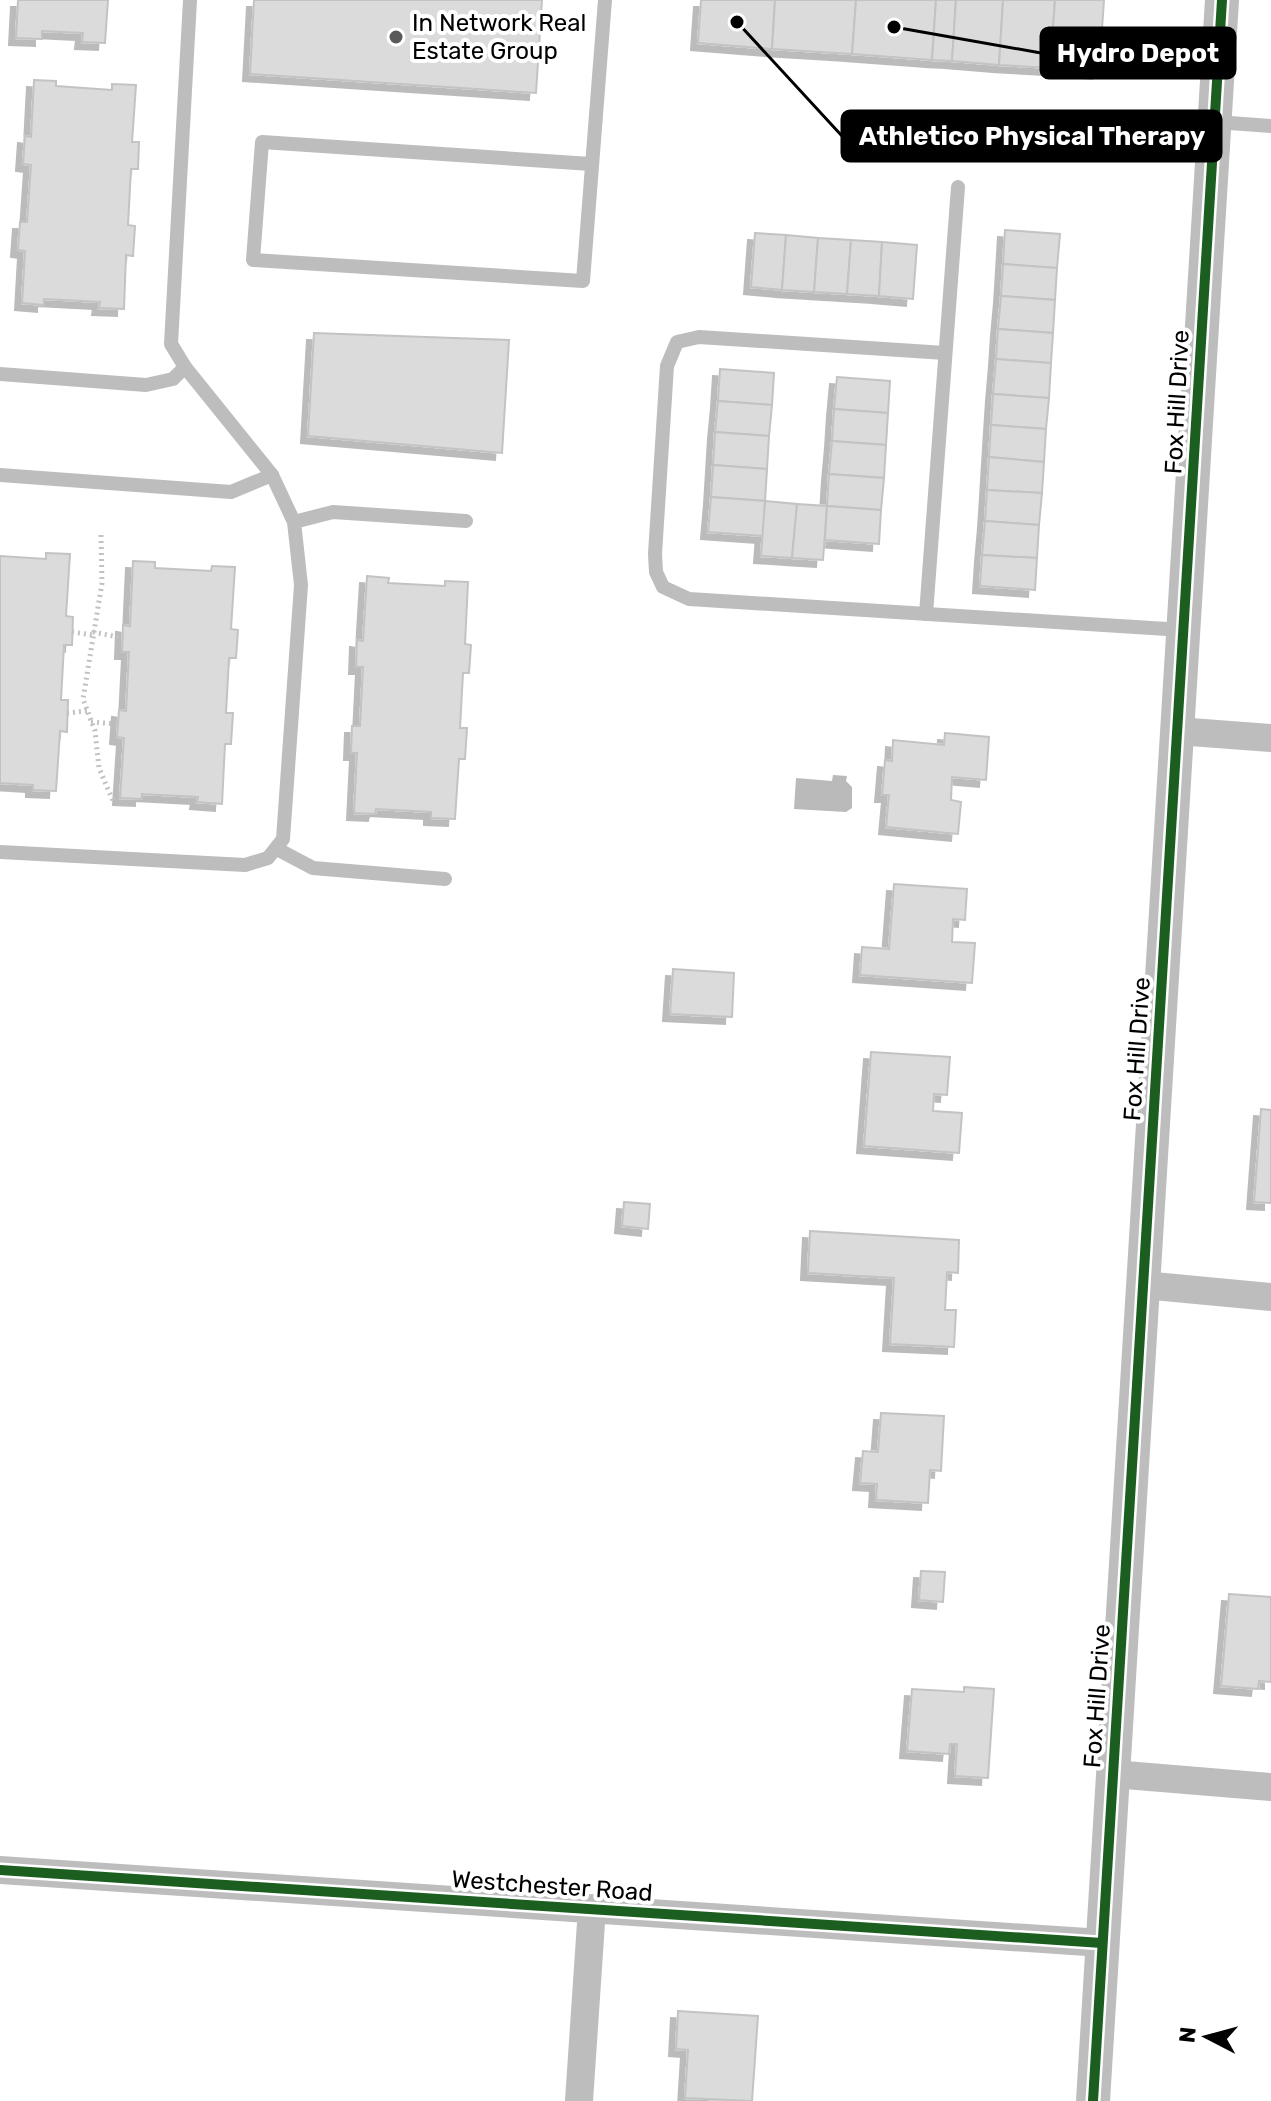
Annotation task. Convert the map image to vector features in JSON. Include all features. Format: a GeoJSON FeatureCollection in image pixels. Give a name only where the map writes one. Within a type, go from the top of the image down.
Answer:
{"type":"FeatureCollection","features":[{"type":"Feature","properties":{"kind":"street","name":"Fox Hill Drive"},"geometry":{"type":"LineString","coordinates":[[1093,2101],[1222,0]]}},
{"type":"Feature","properties":{"kind":"street"},"geometry":{"type":"LineString","coordinates":[[1177,731],[1271,738]]}},
{"type":"Feature","properties":{"kind":"street"},"geometry":{"type":"LineString","coordinates":[[1143,1285],[1271,1297]]}},
{"type":"Feature","properties":{"kind":"street"},"geometry":{"type":"LineString","coordinates":[[1113,1774],[1271,1787]]}},
{"type":"Feature","properties":{"kind":"street","name":"Westchester Road"},"geometry":{"type":"LineString","coordinates":[[0,1870],[1102,1943]]}},
{"type":"Feature","properties":{"kind":"street"},"geometry":{"type":"LineString","coordinates":[[579,2101],[592,1908]]}},
{"type":"Feature","properties":{"kind":"lane"},"geometry":{"type":"LineString","coordinates":[[0,852],[245,865],[268,858],[277,849],[285,826],[301,585],[294,522],[272,475],[185,367],[171,344],[190,0]]}},
{"type":"Feature","properties":{"kind":"lane"},"geometry":{"type":"LineString","coordinates":[[591,164],[262,142],[253,260],[583,281],[605,0]]}},
{"type":"Feature","properties":{"kind":"lane"},"geometry":{"type":"LineString","coordinates":[[1214,122],[1271,126]]}},
{"type":"Feature","properties":{"kind":"lane"},"geometry":{"type":"LineString","coordinates":[[926,614],[958,187]]}},
{"type":"Feature","properties":{"kind":"lane"},"geometry":{"type":"LineString","coordinates":[[945,353],[699,337],[677,342],[667,366],[655,554],[656,572],[663,587],[689,599],[1183,630]]}},
{"type":"Feature","properties":{"kind":"lane"},"geometry":{"type":"LineString","coordinates":[[0,374],[146,385],[173,379],[185,367]]}},
{"type":"Feature","properties":{"kind":"lane"},"geometry":{"type":"LineString","coordinates":[[0,475],[231,492],[272,475]]}},
{"type":"Feature","properties":{"kind":"lane"},"geometry":{"type":"LineString","coordinates":[[294,522],[333,512],[466,521]]}},
{"type":"Feature","properties":{"kind":"lane"},"geometry":{"type":"LineString","coordinates":[[277,849],[313,868],[445,879]]}},
{"type":"Feature","properties":{"kind":"path"},"geometry":{"type":"LineString","coordinates":[[101,535],[102,583],[83,699],[91,722],[99,768],[113,801]]}},
{"type":"Feature","properties":{"kind":"path"},"geometry":{"type":"LineString","coordinates":[[72,632],[123,638]]}},
{"type":"Feature","properties":{"kind":"path"},"geometry":{"type":"LineString","coordinates":[[67,713],[87,711]]}},
{"type":"Feature","properties":{"kind":"path"},"geometry":{"type":"LineString","coordinates":[[91,722],[118,724]]}},
{"type":"Feature","properties":{"kind":"shaded area"},"geometry":{"type":"Polygon","coordinates":[[[833,775],[847,776],[846,781],[852,787],[852,808],[846,812],[794,809],[796,778],[832,781],[833,775]]]}},
{"type":"Feature","properties":{"kind":"building"},"geometry":{"type":"Polygon","coordinates":[[[18,0],[108,0],[105,43],[82,42],[83,33],[42,31],[42,39],[16,38],[18,0]]]}},
{"type":"Feature","properties":{"kind":"building","name":"In Network Real Estate Group"},"geometry":{"type":"Polygon","coordinates":[[[254,0],[542,0],[536,93],[250,74],[254,0]]]}},
{"type":"Feature","properties":{"kind":"building"},"geometry":{"type":"Polygon","coordinates":[[[701,0],[775,0],[772,49],[698,43],[701,0]]]}},
{"type":"Feature","properties":{"kind":"building"},"geometry":{"type":"Polygon","coordinates":[[[775,0],[856,0],[852,54],[772,49],[775,0]]]}},
{"type":"Feature","properties":{"kind":"building"},"geometry":{"type":"Polygon","coordinates":[[[856,0],[936,0],[932,60],[852,54],[856,0]]]}},
{"type":"Feature","properties":{"kind":"building"},"geometry":{"type":"Polygon","coordinates":[[[936,0],[956,0],[952,61],[932,60],[936,0]]]}},
{"type":"Feature","properties":{"kind":"building"},"geometry":{"type":"Polygon","coordinates":[[[956,0],[1003,0],[999,65],[952,61],[956,0]]]}},
{"type":"Feature","properties":{"kind":"building"},"geometry":{"type":"Polygon","coordinates":[[[1003,0],[1055,0],[1050,68],[999,65],[1003,0]]]}},
{"type":"Feature","properties":{"kind":"building"},"geometry":{"type":"Polygon","coordinates":[[[1055,0],[1104,0],[1099,72],[1050,68],[1055,0]]]}},
{"type":"Feature","properties":{"kind":"building"},"geometry":{"type":"Polygon","coordinates":[[[34,80],[56,81],[56,86],[112,90],[112,84],[136,85],[132,142],[139,142],[138,169],[131,169],[128,225],[135,226],[133,256],[126,255],[124,309],[99,308],[100,302],[44,299],[44,305],[22,303],[25,251],[18,250],[20,222],[27,222],[31,165],[23,164],[25,136],[31,137],[34,80]]]}},
{"type":"Feature","properties":{"kind":"building"},"geometry":{"type":"Polygon","coordinates":[[[1005,230],[1060,234],[1057,268],[1003,264],[1005,230]]]}},
{"type":"Feature","properties":{"kind":"building"},"geometry":{"type":"Polygon","coordinates":[[[755,233],[786,235],[782,290],[751,287],[755,233]]]}},
{"type":"Feature","properties":{"kind":"building"},"geometry":{"type":"Polygon","coordinates":[[[786,235],[818,238],[814,292],[782,290],[786,235]]]}},
{"type":"Feature","properties":{"kind":"building"},"geometry":{"type":"Polygon","coordinates":[[[818,238],[851,240],[847,294],[814,292],[818,238]]]}},
{"type":"Feature","properties":{"kind":"building"},"geometry":{"type":"Polygon","coordinates":[[[851,240],[882,242],[879,296],[847,294],[851,240]]]}},
{"type":"Feature","properties":{"kind":"building"},"geometry":{"type":"Polygon","coordinates":[[[882,242],[917,245],[913,299],[879,296],[882,242]]]}},
{"type":"Feature","properties":{"kind":"building"},"geometry":{"type":"Polygon","coordinates":[[[1003,264],[1057,268],[1055,300],[1001,296],[1003,264]]]}},
{"type":"Feature","properties":{"kind":"building"},"geometry":{"type":"Polygon","coordinates":[[[1001,296],[1055,300],[1053,333],[998,329],[1001,296]]]}},
{"type":"Feature","properties":{"kind":"building"},"geometry":{"type":"Polygon","coordinates":[[[998,329],[1053,333],[1051,363],[996,359],[998,329]]]}},
{"type":"Feature","properties":{"kind":"building"},"geometry":{"type":"Polygon","coordinates":[[[314,333],[509,340],[502,453],[308,436],[314,333]]]}},
{"type":"Feature","properties":{"kind":"building"},"geometry":{"type":"Polygon","coordinates":[[[996,359],[1051,363],[1049,398],[993,394],[996,359]]]}},
{"type":"Feature","properties":{"kind":"building"},"geometry":{"type":"Polygon","coordinates":[[[720,369],[774,373],[772,405],[718,401],[720,369]]]}},
{"type":"Feature","properties":{"kind":"building"},"geometry":{"type":"Polygon","coordinates":[[[837,377],[890,381],[888,413],[834,409],[837,377]]]}},
{"type":"Feature","properties":{"kind":"building"},"geometry":{"type":"Polygon","coordinates":[[[993,394],[1049,398],[1046,429],[991,425],[993,394]]]}},
{"type":"Feature","properties":{"kind":"building"},"geometry":{"type":"Polygon","coordinates":[[[718,401],[772,405],[769,436],[715,432],[718,401]]]}},
{"type":"Feature","properties":{"kind":"building"},"geometry":{"type":"Polygon","coordinates":[[[834,409],[888,413],[886,445],[832,441],[834,409]]]}},
{"type":"Feature","properties":{"kind":"building"},"geometry":{"type":"Polygon","coordinates":[[[991,425],[1046,429],[1044,462],[989,457],[991,425]]]}},
{"type":"Feature","properties":{"kind":"building"},"geometry":{"type":"Polygon","coordinates":[[[715,432],[769,436],[767,469],[713,465],[715,432]]]}},
{"type":"Feature","properties":{"kind":"building"},"geometry":{"type":"Polygon","coordinates":[[[832,441],[886,445],[884,478],[829,474],[832,441]]]}},
{"type":"Feature","properties":{"kind":"building"},"geometry":{"type":"Polygon","coordinates":[[[989,457],[1044,462],[1042,493],[987,490],[989,457]]]}},
{"type":"Feature","properties":{"kind":"building"},"geometry":{"type":"Polygon","coordinates":[[[713,465],[767,469],[765,501],[711,497],[713,465]]]}},
{"type":"Feature","properties":{"kind":"building"},"geometry":{"type":"Polygon","coordinates":[[[829,474],[884,478],[881,510],[827,506],[829,474]]]}},
{"type":"Feature","properties":{"kind":"building"},"geometry":{"type":"Polygon","coordinates":[[[987,490],[1042,493],[1039,525],[985,521],[987,490]]]}},
{"type":"Feature","properties":{"kind":"building"},"geometry":{"type":"Polygon","coordinates":[[[711,497],[765,501],[763,536],[708,532],[711,497]]]}},
{"type":"Feature","properties":{"kind":"building"},"geometry":{"type":"Polygon","coordinates":[[[765,501],[797,504],[792,558],[761,556],[765,501]]]}},
{"type":"Feature","properties":{"kind":"building"},"geometry":{"type":"Polygon","coordinates":[[[797,504],[827,506],[823,560],[792,558],[797,504]]]}},
{"type":"Feature","properties":{"kind":"building"},"geometry":{"type":"Polygon","coordinates":[[[827,506],[881,510],[879,544],[825,540],[827,506]]]}},
{"type":"Feature","properties":{"kind":"building"},"geometry":{"type":"Polygon","coordinates":[[[985,521],[1039,525],[1037,558],[982,555],[985,521]]]}},
{"type":"Feature","properties":{"kind":"building"},"geometry":{"type":"Polygon","coordinates":[[[46,553],[70,554],[66,616],[73,617],[72,645],[64,645],[61,700],[68,700],[67,732],[60,731],[56,791],[33,790],[33,785],[0,783],[0,556],[46,559],[46,553]]]}},
{"type":"Feature","properties":{"kind":"building"},"geometry":{"type":"Polygon","coordinates":[[[982,555],[1037,558],[1035,590],[980,586],[982,555]]]}},
{"type":"Feature","properties":{"kind":"building"},"geometry":{"type":"Polygon","coordinates":[[[133,561],[155,562],[155,568],[211,571],[212,566],[235,567],[231,629],[238,630],[236,658],[229,658],[226,713],[233,713],[231,744],[225,744],[222,804],[197,802],[198,797],[142,794],[142,799],[120,798],[124,738],[117,737],[119,710],[126,711],[129,652],[122,652],[123,625],[130,626],[133,561]]]}},
{"type":"Feature","properties":{"kind":"building"},"geometry":{"type":"Polygon","coordinates":[[[367,576],[389,578],[388,583],[445,586],[445,581],[468,582],[465,644],[471,645],[469,673],[463,673],[460,728],[467,728],[465,759],[459,759],[455,819],[431,818],[431,812],[376,809],[375,814],[354,813],[357,753],[351,753],[352,726],[360,726],[363,667],[356,667],[357,640],[363,641],[367,576]]]}},
{"type":"Feature","properties":{"kind":"building"},"geometry":{"type":"Polygon","coordinates":[[[945,733],[989,737],[986,780],[952,777],[951,800],[961,802],[958,834],[886,827],[889,795],[882,795],[885,760],[892,761],[893,740],[944,745],[945,733]]]}},
{"type":"Feature","properties":{"kind":"building"},"geometry":{"type":"Polygon","coordinates":[[[894,884],[967,889],[965,920],[953,919],[952,942],[975,943],[972,983],[860,975],[862,947],[889,949],[894,884]]]}},
{"type":"Feature","properties":{"kind":"building"},"geometry":{"type":"Polygon","coordinates":[[[673,969],[734,973],[732,1017],[670,1014],[673,969]]]}},
{"type":"Feature","properties":{"kind":"building"},"geometry":{"type":"Polygon","coordinates":[[[871,1052],[950,1057],[947,1095],[934,1094],[933,1111],[962,1113],[959,1153],[864,1146],[871,1052]]]}},
{"type":"Feature","properties":{"kind":"building"},"geometry":{"type":"Polygon","coordinates":[[[1261,1109],[1271,1110],[1271,1203],[1254,1202],[1261,1109]]]}},
{"type":"Feature","properties":{"kind":"building"},"geometry":{"type":"Polygon","coordinates":[[[624,1202],[650,1204],[648,1229],[622,1226],[624,1202]]]}},
{"type":"Feature","properties":{"kind":"building"},"geometry":{"type":"Polygon","coordinates":[[[810,1231],[959,1240],[958,1273],[947,1272],[945,1310],[956,1310],[954,1347],[890,1344],[894,1278],[808,1273],[810,1231]]]}},
{"type":"Feature","properties":{"kind":"building"},"geometry":{"type":"Polygon","coordinates":[[[881,1413],[944,1416],[941,1471],[930,1470],[928,1503],[876,1500],[877,1484],[860,1483],[863,1451],[878,1452],[881,1413]]]}},
{"type":"Feature","properties":{"kind":"building"},"geometry":{"type":"Polygon","coordinates":[[[921,1571],[945,1572],[943,1602],[919,1600],[921,1571]]]}},
{"type":"Feature","properties":{"kind":"building"},"geometry":{"type":"Polygon","coordinates":[[[1229,1594],[1271,1597],[1271,1682],[1259,1681],[1258,1689],[1221,1686],[1229,1594]]]}},
{"type":"Feature","properties":{"kind":"building"},"geometry":{"type":"Polygon","coordinates":[[[964,1687],[994,1689],[988,1778],[955,1776],[957,1744],[950,1744],[949,1754],[907,1751],[912,1689],[964,1692],[964,1687]]]}},
{"type":"Feature","properties":{"kind":"building"},"geometry":{"type":"Polygon","coordinates":[[[678,2011],[758,2016],[752,2101],[685,2098],[688,2050],[676,2049],[678,2011]]]}},
{"type":"Feature","properties":{"kind":"cycle path"},"geometry":{"type":"LineString","coordinates":[[1093,2101],[1222,0]]}},
{"type":"Feature","properties":{"kind":"cycle path"},"geometry":{"type":"LineString","coordinates":[[0,1870],[1102,1943]]}},
{"type":"Feature","properties":{"kind":"place","name":"Athletico Physical Therapy"},"geometry":{"type":"Point","coordinates":[737,22]}},
{"type":"Feature","properties":{"kind":"place","name":"Hydro Depot"},"geometry":{"type":"Point","coordinates":[894,27]}},
{"type":"Feature","properties":{"kind":"place","name":"In Network Real Estate Group"},"geometry":{"type":"Point","coordinates":[396,37]}}]}
